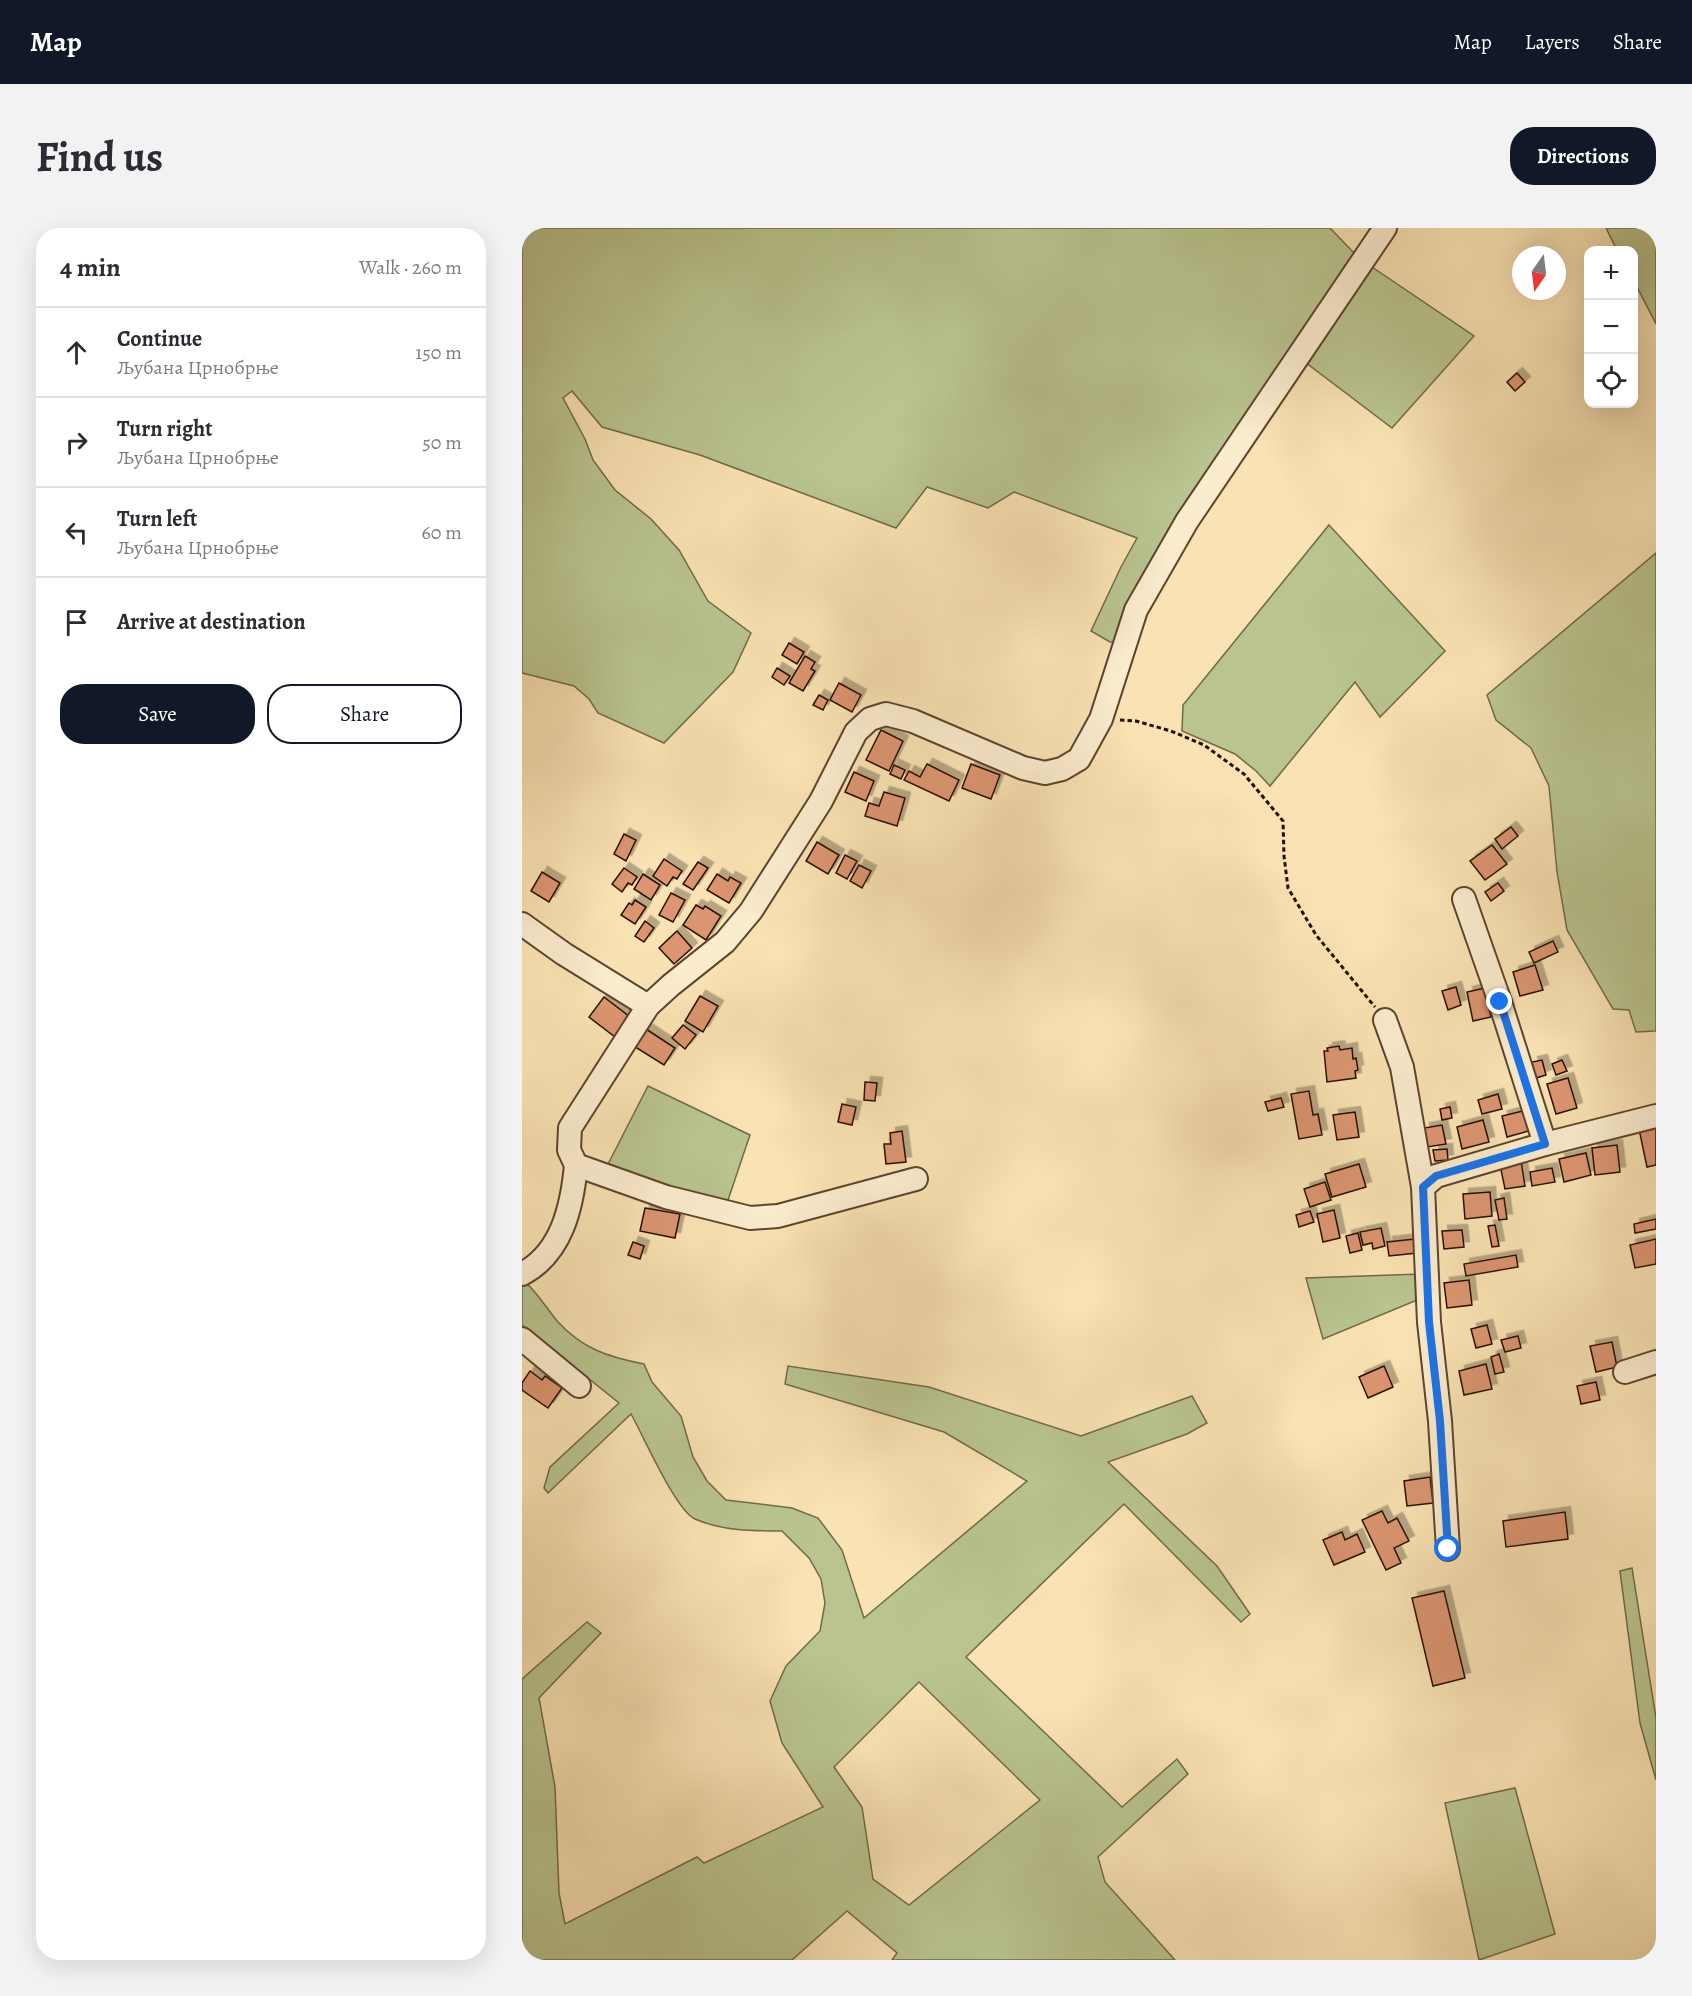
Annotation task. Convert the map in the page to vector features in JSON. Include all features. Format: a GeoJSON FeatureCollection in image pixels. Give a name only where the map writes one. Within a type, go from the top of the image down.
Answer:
{"type":"FeatureCollection","features":[{"type":"Feature","properties":{"kind":"street"},"geometry":{"type":"LineString","coordinates":[[522,1274],[536,1266],[548,1255],[557,1240],[573,1193],[576,1166],[569,1150],[570,1128],[648,1006],[725,942],[751,911],[821,801],[856,732],[870,719],[886,714],[913,721],[1023,768],[1045,772],[1062,769],[1079,759],[1101,719],[1128,631],[1141,600],[1187,521],[1385,228]]}},
{"type":"Feature","properties":{"kind":"street"},"geometry":{"type":"LineString","coordinates":[[1464,899],[1500,1002],[1545,1144]]}},
{"type":"Feature","properties":{"kind":"street"},"geometry":{"type":"LineString","coordinates":[[522,924],[564,954],[648,1006]]}},
{"type":"Feature","properties":{"kind":"street"},"geometry":{"type":"LineString","coordinates":[[1385,1020],[1402,1067],[1423,1187],[1429,1322],[1440,1421],[1448,1549]]}},
{"type":"Feature","properties":{"kind":"street"},"geometry":{"type":"LineString","coordinates":[[1423,1187],[1436,1176],[1545,1144],[1656,1116]]}},
{"type":"Feature","properties":{"kind":"street"},"geometry":{"type":"LineString","coordinates":[[576,1166],[666,1197],[750,1218],[778,1216],[915,1179]]}},
{"type":"Feature","properties":{"kind":"street"},"geometry":{"type":"LineString","coordinates":[[522,1339],[579,1386]]}},
{"type":"Feature","properties":{"kind":"street"},"geometry":{"type":"LineString","coordinates":[[1625,1372],[1656,1362]]}},
{"type":"Feature","properties":{"kind":"path"},"geometry":{"type":"LineString","coordinates":[[1101,719],[1136,721],[1171,730],[1204,745],[1244,774],[1283,821],[1288,888],[1316,935],[1385,1020]]}},
{"type":"Feature","properties":{"kind":"green space"},"geometry":{"type":"Polygon","coordinates":[[[522,228],[1330,228],[1356,255],[1116,642],[1110,642],[1091,631],[1137,538],[1014,492],[988,508],[927,487],[896,528],[700,455],[602,427],[572,391],[563,398],[585,439],[593,460],[615,490],[651,519],[679,550],[708,601],[751,633],[733,672],[664,743],[598,713],[589,699],[574,686],[522,673],[522,228]]]}},
{"type":"Feature","properties":{"kind":"green space"},"geometry":{"type":"Polygon","coordinates":[[[1606,228],[1656,228],[1656,324],[1638,289],[1638,246],[1615,246],[1606,228]]]}},
{"type":"Feature","properties":{"kind":"green space"},"geometry":{"type":"Polygon","coordinates":[[[1369,265],[1474,336],[1392,428],[1305,362],[1369,265]]]}},
{"type":"Feature","properties":{"kind":"green space"},"geometry":{"type":"Polygon","coordinates":[[[1329,525],[1445,651],[1380,717],[1355,682],[1270,786],[1235,754],[1182,731],[1183,705],[1329,525]]]}},
{"type":"Feature","properties":{"kind":"green space"},"geometry":{"type":"Polygon","coordinates":[[[1656,553],[1656,1031],[1636,1032],[1629,1010],[1613,1009],[1567,930],[1557,872],[1549,786],[1531,748],[1496,720],[1487,695],[1656,553]]]}},
{"type":"Feature","properties":{"kind":"green space"},"geometry":{"type":"Polygon","coordinates":[[[648,1086],[750,1135],[726,1206],[605,1170],[648,1086]]]}},
{"type":"Feature","properties":{"kind":"green space"},"geometry":{"type":"Polygon","coordinates":[[[1421,1274],[1422,1298],[1323,1339],[1306,1278],[1421,1274]]]}},
{"type":"Feature","properties":{"kind":"green space"},"geometry":{"type":"Polygon","coordinates":[[[522,1279],[558,1322],[577,1339],[608,1355],[644,1364],[652,1382],[681,1416],[693,1457],[707,1481],[726,1500],[792,1508],[818,1518],[842,1550],[864,1618],[1027,1481],[944,1432],[785,1384],[788,1366],[929,1387],[1081,1436],[1192,1396],[1207,1423],[1187,1434],[1108,1462],[1217,1566],[1250,1614],[1241,1622],[1124,1504],[966,1657],[1122,1807],[1177,1759],[1188,1774],[1098,1857],[1105,1882],[1175,1960],[892,1960],[897,1953],[847,1911],[792,1960],[522,1960],[522,1679],[587,1622],[601,1633],[539,1698],[555,1787],[559,1893],[565,1924],[697,1857],[704,1863],[823,1807],[782,1743],[770,1701],[786,1666],[820,1631],[825,1603],[821,1579],[809,1558],[782,1531],[727,1528],[705,1523],[687,1513],[660,1471],[631,1414],[548,1493],[544,1488],[550,1467],[619,1403],[522,1325],[522,1279]],[[919,1682],[834,1767],[862,1807],[873,1879],[909,1905],[1040,1800],[919,1682]]]}},
{"type":"Feature","properties":{"kind":"green space"},"geometry":{"type":"Polygon","coordinates":[[[1632,1568],[1656,1718],[1656,1780],[1640,1723],[1620,1571],[1632,1568]]]}},
{"type":"Feature","properties":{"kind":"green space"},"geometry":{"type":"Polygon","coordinates":[[[1515,1788],[1555,1934],[1479,1960],[1445,1803],[1515,1788]]]}},
{"type":"Feature","properties":{"kind":"building"},"geometry":{"type":"Polygon","coordinates":[[[1517,373],[1525,382],[1515,391],[1507,382],[1517,373]]]}},
{"type":"Feature","properties":{"kind":"building"},"geometry":{"type":"Polygon","coordinates":[[[789,643],[804,652],[797,664],[782,655],[789,643]]]}},
{"type":"Feature","properties":{"kind":"building"},"geometry":{"type":"Polygon","coordinates":[[[805,656],[815,662],[811,669],[815,671],[803,691],[789,683],[805,656]]]}},
{"type":"Feature","properties":{"kind":"building"},"geometry":{"type":"Polygon","coordinates":[[[777,668],[790,676],[784,685],[772,677],[777,668]]]}},
{"type":"Feature","properties":{"kind":"building"},"geometry":{"type":"Polygon","coordinates":[[[839,683],[861,695],[852,712],[830,700],[839,683]]]}},
{"type":"Feature","properties":{"kind":"building"},"geometry":{"type":"Polygon","coordinates":[[[819,695],[828,700],[823,710],[813,705],[819,695]]]}},
{"type":"Feature","properties":{"kind":"building"},"geometry":{"type":"Polygon","coordinates":[[[881,730],[903,741],[889,771],[866,760],[881,730]]]}},
{"type":"Feature","properties":{"kind":"building"},"geometry":{"type":"Polygon","coordinates":[[[927,764],[959,780],[949,801],[904,780],[909,771],[920,777],[927,764]]]}},
{"type":"Feature","properties":{"kind":"building"},"geometry":{"type":"Polygon","coordinates":[[[971,764],[1000,775],[991,799],[962,788],[971,764]]]}},
{"type":"Feature","properties":{"kind":"building"},"geometry":{"type":"Polygon","coordinates":[[[894,765],[905,770],[901,779],[890,774],[894,765]]]}},
{"type":"Feature","properties":{"kind":"building"},"geometry":{"type":"Polygon","coordinates":[[[854,772],[874,781],[866,801],[845,792],[854,772]]]}},
{"type":"Feature","properties":{"kind":"building"},"geometry":{"type":"Polygon","coordinates":[[[884,792],[905,798],[897,826],[865,816],[869,803],[879,806],[884,792]]]}},
{"type":"Feature","properties":{"kind":"building"},"geometry":{"type":"Polygon","coordinates":[[[1511,827],[1518,836],[1502,849],[1495,839],[1511,827]]]}},
{"type":"Feature","properties":{"kind":"building"},"geometry":{"type":"Polygon","coordinates":[[[624,834],[636,840],[626,861],[614,854],[624,834]]]}},
{"type":"Feature","properties":{"kind":"building"},"geometry":{"type":"Polygon","coordinates":[[[817,842],[839,855],[828,874],[806,861],[817,842]]]}},
{"type":"Feature","properties":{"kind":"building"},"geometry":{"type":"Polygon","coordinates":[[[1492,845],[1507,864],[1485,880],[1470,861],[1492,845]]]}},
{"type":"Feature","properties":{"kind":"building"},"geometry":{"type":"Polygon","coordinates":[[[845,855],[857,861],[847,879],[836,873],[845,855]]]}},
{"type":"Feature","properties":{"kind":"building"},"geometry":{"type":"Polygon","coordinates":[[[664,859],[682,871],[677,879],[673,877],[667,886],[653,876],[664,859]]]}},
{"type":"Feature","properties":{"kind":"building"},"geometry":{"type":"Polygon","coordinates":[[[698,862],[708,868],[693,890],[683,884],[698,862]]]}},
{"type":"Feature","properties":{"kind":"building"},"geometry":{"type":"Polygon","coordinates":[[[859,865],[871,871],[862,888],[850,881],[859,865]]]}},
{"type":"Feature","properties":{"kind":"building"},"geometry":{"type":"Polygon","coordinates":[[[624,868],[637,877],[632,885],[628,883],[622,892],[612,884],[624,868]]]}},
{"type":"Feature","properties":{"kind":"building"},"geometry":{"type":"Polygon","coordinates":[[[542,872],[560,883],[549,902],[531,891],[542,872]]]}},
{"type":"Feature","properties":{"kind":"building"},"geometry":{"type":"Polygon","coordinates":[[[643,874],[660,885],[651,900],[634,889],[643,874]]]}},
{"type":"Feature","properties":{"kind":"building"},"geometry":{"type":"Polygon","coordinates":[[[717,874],[728,881],[730,877],[741,883],[729,903],[707,890],[717,874]]]}},
{"type":"Feature","properties":{"kind":"building"},"geometry":{"type":"Polygon","coordinates":[[[1498,883],[1504,891],[1491,901],[1485,892],[1498,883]]]}},
{"type":"Feature","properties":{"kind":"building"},"geometry":{"type":"Polygon","coordinates":[[[671,893],[685,900],[673,922],[659,915],[671,893]]]}},
{"type":"Feature","properties":{"kind":"building"},"geometry":{"type":"Polygon","coordinates":[[[635,900],[646,907],[635,924],[621,915],[629,903],[632,905],[635,900]]]}},
{"type":"Feature","properties":{"kind":"building"},"geometry":{"type":"Polygon","coordinates":[[[696,905],[703,909],[705,906],[721,916],[706,940],[683,925],[696,905]]]}},
{"type":"Feature","properties":{"kind":"building"},"geometry":{"type":"Polygon","coordinates":[[[645,921],[654,928],[644,942],[635,936],[645,921]]]}},
{"type":"Feature","properties":{"kind":"building"},"geometry":{"type":"Polygon","coordinates":[[[677,931],[692,948],[674,964],[659,948],[677,931]]]}},
{"type":"Feature","properties":{"kind":"building"},"geometry":{"type":"Polygon","coordinates":[[[1553,941],[1558,952],[1534,963],[1529,952],[1553,941]]]}},
{"type":"Feature","properties":{"kind":"building"},"geometry":{"type":"Polygon","coordinates":[[[1535,965],[1543,990],[1520,996],[1513,972],[1535,965]]]}},
{"type":"Feature","properties":{"kind":"building"},"geometry":{"type":"Polygon","coordinates":[[[1456,987],[1461,1005],[1448,1010],[1442,991],[1456,987]]]}},
{"type":"Feature","properties":{"kind":"building"},"geometry":{"type":"Polygon","coordinates":[[[1485,988],[1491,1017],[1473,1021],[1467,992],[1485,988]]]}},
{"type":"Feature","properties":{"kind":"building"},"geometry":{"type":"Polygon","coordinates":[[[700,996],[718,1006],[703,1032],[685,1021],[700,996]]]}},
{"type":"Feature","properties":{"kind":"building"},"geometry":{"type":"Polygon","coordinates":[[[604,997],[630,1017],[615,1037],[589,1017],[604,997]]]}},
{"type":"Feature","properties":{"kind":"building"},"geometry":{"type":"Polygon","coordinates":[[[683,1025],[696,1035],[685,1049],[672,1038],[683,1025]]]}},
{"type":"Feature","properties":{"kind":"building"},"geometry":{"type":"Polygon","coordinates":[[[643,1027],[675,1048],[664,1065],[632,1045],[643,1027]]]}},
{"type":"Feature","properties":{"kind":"building"},"geometry":{"type":"Polygon","coordinates":[[[1339,1046],[1340,1050],[1352,1048],[1353,1059],[1356,1058],[1358,1070],[1355,1071],[1356,1078],[1327,1082],[1324,1051],[1328,1051],[1327,1048],[1339,1046]]]}},
{"type":"Feature","properties":{"kind":"building"},"geometry":{"type":"Polygon","coordinates":[[[1542,1060],[1546,1075],[1536,1078],[1532,1062],[1542,1060]]]}},
{"type":"Feature","properties":{"kind":"building"},"geometry":{"type":"Polygon","coordinates":[[[1562,1060],[1567,1071],[1556,1075],[1552,1064],[1562,1060]]]}},
{"type":"Feature","properties":{"kind":"building"},"geometry":{"type":"Polygon","coordinates":[[[1568,1078],[1577,1108],[1556,1114],[1547,1084],[1568,1078]]]}},
{"type":"Feature","properties":{"kind":"building"},"geometry":{"type":"Polygon","coordinates":[[[865,1082],[877,1083],[875,1101],[864,1100],[865,1082]]]}},
{"type":"Feature","properties":{"kind":"building"},"geometry":{"type":"Polygon","coordinates":[[[1309,1091],[1313,1115],[1318,1114],[1322,1135],[1299,1139],[1291,1094],[1309,1091]]]}},
{"type":"Feature","properties":{"kind":"building"},"geometry":{"type":"Polygon","coordinates":[[[1498,1094],[1502,1109],[1482,1114],[1478,1100],[1498,1094]]]}},
{"type":"Feature","properties":{"kind":"building"},"geometry":{"type":"Polygon","coordinates":[[[1281,1098],[1284,1107],[1268,1111],[1265,1102],[1281,1098]]]}},
{"type":"Feature","properties":{"kind":"building"},"geometry":{"type":"Polygon","coordinates":[[[842,1104],[856,1107],[852,1125],[838,1122],[842,1104]]]}},
{"type":"Feature","properties":{"kind":"building"},"geometry":{"type":"Polygon","coordinates":[[[1450,1107],[1452,1118],[1442,1120],[1440,1109],[1450,1107]]]}},
{"type":"Feature","properties":{"kind":"building"},"geometry":{"type":"Polygon","coordinates":[[[1527,1110],[1532,1130],[1507,1137],[1502,1116],[1527,1110]]]}},
{"type":"Feature","properties":{"kind":"building"},"geometry":{"type":"Polygon","coordinates":[[[1355,1112],[1359,1137],[1337,1140],[1333,1115],[1355,1112]]]}},
{"type":"Feature","properties":{"kind":"building"},"geometry":{"type":"Polygon","coordinates":[[[1483,1120],[1489,1142],[1462,1149],[1457,1127],[1483,1120]]]}},
{"type":"Feature","properties":{"kind":"building"},"geometry":{"type":"Polygon","coordinates":[[[1442,1125],[1446,1144],[1427,1147],[1424,1128],[1442,1125]]]}},
{"type":"Feature","properties":{"kind":"building"},"geometry":{"type":"Polygon","coordinates":[[[1656,1125],[1656,1165],[1647,1167],[1639,1129],[1656,1125]]]}},
{"type":"Feature","properties":{"kind":"building"},"geometry":{"type":"Polygon","coordinates":[[[902,1131],[906,1162],[886,1164],[884,1144],[891,1144],[890,1133],[902,1131]]]}},
{"type":"Feature","properties":{"kind":"building"},"geometry":{"type":"Polygon","coordinates":[[[1617,1145],[1620,1172],[1595,1175],[1592,1148],[1617,1145]]]}},
{"type":"Feature","properties":{"kind":"building"},"geometry":{"type":"Polygon","coordinates":[[[1447,1149],[1448,1160],[1435,1161],[1433,1150],[1447,1149]]]}},
{"type":"Feature","properties":{"kind":"building"},"geometry":{"type":"Polygon","coordinates":[[[1586,1153],[1591,1175],[1564,1182],[1559,1159],[1586,1153]]]}},
{"type":"Feature","properties":{"kind":"building"},"geometry":{"type":"Polygon","coordinates":[[[1521,1161],[1525,1186],[1505,1189],[1500,1165],[1521,1161]]]}},
{"type":"Feature","properties":{"kind":"building"},"geometry":{"type":"Polygon","coordinates":[[[1359,1164],[1366,1187],[1332,1197],[1325,1174],[1359,1164]]]}},
{"type":"Feature","properties":{"kind":"building"},"geometry":{"type":"Polygon","coordinates":[[[1552,1168],[1555,1182],[1532,1186],[1530,1172],[1552,1168]]]}},
{"type":"Feature","properties":{"kind":"building"},"geometry":{"type":"Polygon","coordinates":[[[1325,1182],[1331,1200],[1310,1207],[1304,1189],[1325,1182]]]}},
{"type":"Feature","properties":{"kind":"building"},"geometry":{"type":"Polygon","coordinates":[[[1490,1192],[1492,1216],[1465,1219],[1463,1194],[1490,1192]]]}},
{"type":"Feature","properties":{"kind":"building"},"geometry":{"type":"Polygon","coordinates":[[[1504,1198],[1507,1219],[1499,1220],[1495,1200],[1504,1198]]]}},
{"type":"Feature","properties":{"kind":"building"},"geometry":{"type":"Polygon","coordinates":[[[645,1208],[680,1214],[675,1238],[640,1231],[645,1208]]]}},
{"type":"Feature","properties":{"kind":"building"},"geometry":{"type":"Polygon","coordinates":[[[1334,1210],[1340,1238],[1323,1242],[1317,1214],[1334,1210]]]}},
{"type":"Feature","properties":{"kind":"building"},"geometry":{"type":"Polygon","coordinates":[[[1310,1211],[1314,1222],[1299,1227],[1296,1215],[1310,1211]]]}},
{"type":"Feature","properties":{"kind":"building"},"geometry":{"type":"Polygon","coordinates":[[[1656,1219],[1656,1229],[1635,1233],[1634,1224],[1656,1219]]]}},
{"type":"Feature","properties":{"kind":"building"},"geometry":{"type":"Polygon","coordinates":[[[1495,1225],[1499,1246],[1492,1247],[1488,1226],[1495,1225]]]}},
{"type":"Feature","properties":{"kind":"building"},"geometry":{"type":"Polygon","coordinates":[[[1381,1228],[1385,1246],[1373,1249],[1372,1243],[1363,1245],[1360,1232],[1381,1228]]]}},
{"type":"Feature","properties":{"kind":"building"},"geometry":{"type":"Polygon","coordinates":[[[1462,1230],[1464,1247],[1444,1249],[1442,1231],[1462,1230]]]}},
{"type":"Feature","properties":{"kind":"building"},"geometry":{"type":"Polygon","coordinates":[[[1358,1233],[1362,1250],[1350,1253],[1346,1236],[1358,1233]]]}},
{"type":"Feature","properties":{"kind":"building"},"geometry":{"type":"Polygon","coordinates":[[[1415,1239],[1417,1253],[1389,1256],[1387,1242],[1415,1239]]]}},
{"type":"Feature","properties":{"kind":"building"},"geometry":{"type":"Polygon","coordinates":[[[1656,1239],[1656,1264],[1635,1268],[1630,1245],[1656,1239]]]}},
{"type":"Feature","properties":{"kind":"building"},"geometry":{"type":"Polygon","coordinates":[[[633,1242],[644,1246],[640,1259],[628,1255],[633,1242]]]}},
{"type":"Feature","properties":{"kind":"building"},"geometry":{"type":"Polygon","coordinates":[[[1516,1255],[1518,1267],[1466,1276],[1464,1264],[1516,1255]]]}},
{"type":"Feature","properties":{"kind":"building"},"geometry":{"type":"Polygon","coordinates":[[[1469,1280],[1472,1305],[1447,1308],[1444,1283],[1469,1280]]]}},
{"type":"Feature","properties":{"kind":"building"},"geometry":{"type":"Polygon","coordinates":[[[1487,1325],[1492,1344],[1476,1348],[1471,1329],[1487,1325]]]}},
{"type":"Feature","properties":{"kind":"building"},"geometry":{"type":"Polygon","coordinates":[[[1518,1336],[1521,1348],[1505,1352],[1501,1340],[1518,1336]]]}},
{"type":"Feature","properties":{"kind":"building"},"geometry":{"type":"Polygon","coordinates":[[[1612,1342],[1617,1367],[1596,1372],[1590,1346],[1612,1342]]]}},
{"type":"Feature","properties":{"kind":"building"},"geometry":{"type":"Polygon","coordinates":[[[1499,1354],[1504,1372],[1495,1374],[1491,1357],[1499,1354]]]}},
{"type":"Feature","properties":{"kind":"building"},"geometry":{"type":"Polygon","coordinates":[[[1486,1364],[1492,1389],[1464,1395],[1459,1371],[1486,1364]]]}},
{"type":"Feature","properties":{"kind":"building"},"geometry":{"type":"Polygon","coordinates":[[[1384,1366],[1393,1387],[1368,1398],[1359,1377],[1384,1366]]]}},
{"type":"Feature","properties":{"kind":"building"},"geometry":{"type":"Polygon","coordinates":[[[530,1371],[542,1380],[545,1376],[562,1388],[548,1408],[522,1390],[522,1383],[530,1371]]]}},
{"type":"Feature","properties":{"kind":"building"},"geometry":{"type":"Polygon","coordinates":[[[1596,1382],[1600,1400],[1581,1404],[1577,1386],[1596,1382]]]}},
{"type":"Feature","properties":{"kind":"building"},"geometry":{"type":"Polygon","coordinates":[[[1430,1477],[1433,1503],[1407,1506],[1404,1481],[1430,1477]]]}},
{"type":"Feature","properties":{"kind":"building"},"geometry":{"type":"Polygon","coordinates":[[[1382,1511],[1388,1523],[1397,1518],[1409,1541],[1394,1548],[1401,1563],[1386,1570],[1362,1520],[1382,1511]]]}},
{"type":"Feature","properties":{"kind":"building"},"geometry":{"type":"Polygon","coordinates":[[[1565,1512],[1568,1539],[1506,1547],[1503,1521],[1565,1512]]]}},
{"type":"Feature","properties":{"kind":"building"},"geometry":{"type":"Polygon","coordinates":[[[1342,1532],[1345,1540],[1357,1534],[1365,1552],[1334,1565],[1323,1540],[1342,1532]]]}},
{"type":"Feature","properties":{"kind":"building"},"geometry":{"type":"Polygon","coordinates":[[[1444,1591],[1465,1678],[1433,1686],[1412,1598],[1444,1591]]]}},
{"type":"Feature","properties":{"kind":"route"},"geometry":{"type":"LineString","coordinates":[[1448,1549],[1440,1421],[1429,1322],[1423,1187],[1436,1176],[1545,1144],[1500,1002]]}}]}
